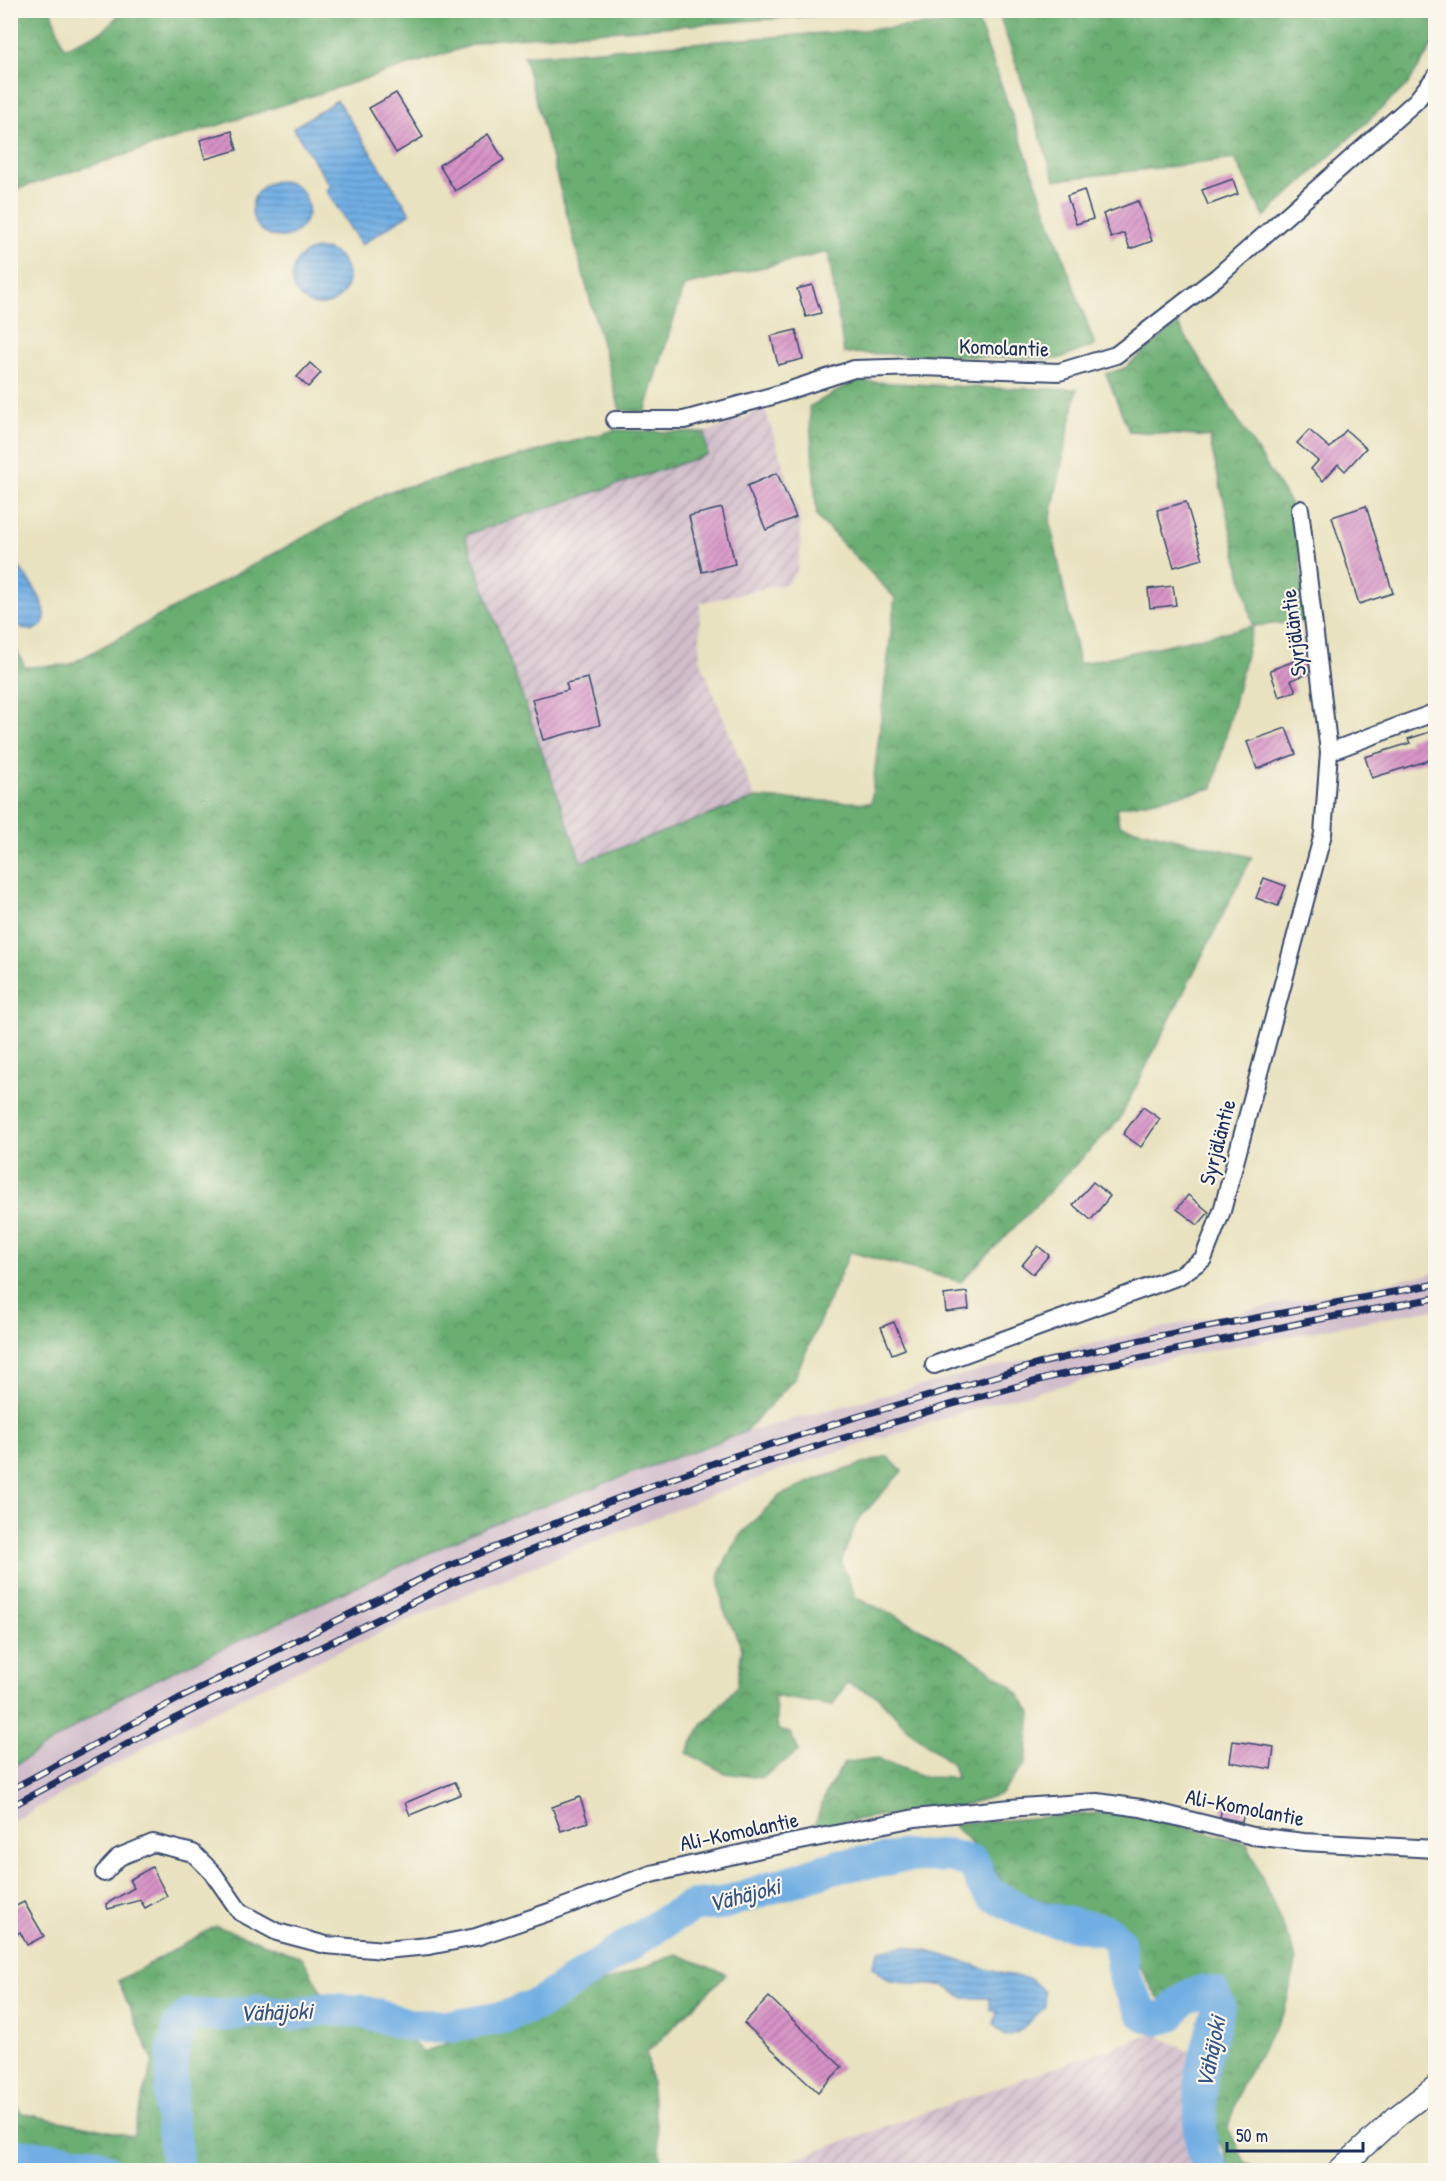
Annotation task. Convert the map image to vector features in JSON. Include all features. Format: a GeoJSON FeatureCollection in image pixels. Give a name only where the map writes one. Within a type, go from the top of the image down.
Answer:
{"type":"FeatureCollection","features":[{"type":"Feature","properties":{"kind":"street","name":"Komolantie"},"geometry":{"type":"LineString","coordinates":[[615,420],[684,420],[772,396],[854,369],[921,367],[1059,372],[1116,355],[1217,277],[1416,101],[1436,76]]}},
{"type":"Feature","properties":{"kind":"street","name":"Syrjäläntie"},"geometry":{"type":"LineString","coordinates":[[934,1365],[1179,1276],[1203,1259],[1222,1212],[1323,834],[1329,752],[1300,509]]}},
{"type":"Feature","properties":{"kind":"street"},"geometry":{"type":"LineString","coordinates":[[1329,752],[1436,712]]}},
{"type":"Feature","properties":{"kind":"street","name":"Ali-Komolantie"},"geometry":{"type":"LineString","coordinates":[[104,1873],[119,1857],[153,1843],[193,1853],[213,1873],[240,1912],[277,1932],[326,1944],[384,1950],[429,1946],[476,1937],[651,1874],[761,1849],[915,1818],[1022,1807],[1097,1802],[1141,1808],[1253,1836],[1304,1842],[1436,1849]]}},
{"type":"Feature","properties":{"kind":"street"},"geometry":{"type":"LineString","coordinates":[[1339,2170],[1397,2116],[1436,2085]]}},
{"type":"Feature","properties":{"kind":"shaded area"},"geometry":{"type":"Polygon","coordinates":[[[765,409],[799,514],[801,545],[797,571],[788,583],[700,603],[700,659],[755,798],[581,862],[465,535],[707,455],[705,433],[765,409]]]}},
{"type":"Feature","properties":{"kind":"shaded area"},"geometry":{"type":"Polygon","coordinates":[[[1435,1273],[1435,1309],[1175,1357],[989,1404],[780,1470],[704,1498],[483,1587],[302,1668],[165,1735],[11,1823],[11,1768],[131,1691],[485,1527],[745,1432],[981,1370],[1174,1325],[1435,1273]]]}},
{"type":"Feature","properties":{"kind":"shaded area"},"geometry":{"type":"Polygon","coordinates":[[[1153,2033],[1192,2053],[1195,2163],[1202,2170],[762,2170],[1153,2033]]]}},
{"type":"Feature","properties":{"kind":"green space"},"geometry":{"type":"Polygon","coordinates":[[[124,10],[294,10],[297,15],[308,10],[877,11],[488,40],[11,191],[11,11],[51,11],[64,48],[103,31],[124,10]]]}},
{"type":"Feature","properties":{"kind":"green space"},"geometry":{"type":"Polygon","coordinates":[[[998,11],[1435,11],[1435,42],[1408,84],[1264,217],[1235,159],[1055,180],[998,11]]]}},
{"type":"Feature","properties":{"kind":"green space"},"geometry":{"type":"Polygon","coordinates":[[[978,21],[1095,345],[1058,359],[844,353],[828,252],[684,286],[645,412],[620,410],[524,56],[978,21]]]}},
{"type":"Feature","properties":{"kind":"green space"},"geometry":{"type":"Polygon","coordinates":[[[1177,323],[1295,511],[1306,621],[1253,626],[1209,437],[1129,431],[1106,374],[1125,368],[1177,323]]]}},
{"type":"Feature","properties":{"kind":"green space"},"geometry":{"type":"Polygon","coordinates":[[[855,381],[989,388],[1077,389],[1050,521],[1079,664],[1253,626],[1213,788],[1116,808],[1119,825],[1252,857],[1119,1120],[961,1282],[850,1252],[794,1379],[745,1432],[485,1527],[131,1691],[11,1768],[10,637],[25,667],[69,665],[387,492],[615,430],[705,433],[707,455],[465,535],[581,862],[755,798],[871,803],[895,598],[817,517],[809,407],[855,381]]]}},
{"type":"Feature","properties":{"kind":"green space"},"geometry":{"type":"Polygon","coordinates":[[[887,1456],[902,1471],[857,1521],[841,1562],[856,1598],[898,1617],[966,1654],[1013,1687],[1031,1712],[1026,1763],[1001,1794],[955,1808],[878,1816],[814,1827],[826,1793],[844,1763],[876,1758],[925,1777],[956,1778],[952,1764],[909,1730],[877,1696],[847,1683],[832,1706],[774,1696],[778,1730],[790,1733],[799,1751],[761,1778],[725,1773],[687,1753],[702,1725],[737,1686],[742,1648],[723,1608],[719,1573],[740,1535],[779,1496],[817,1479],[887,1456]]]}},
{"type":"Feature","properties":{"kind":"green space"},"geometry":{"type":"Polygon","coordinates":[[[1102,1813],[1140,1815],[1247,1843],[1297,1959],[1284,2013],[1240,2087],[1228,2128],[1245,2162],[1258,2170],[1230,2170],[1224,2149],[1214,2135],[1213,2084],[1223,2024],[1224,1998],[1206,1984],[1186,1992],[1165,2007],[1119,1928],[1084,1913],[1006,1888],[990,1863],[952,1824],[1102,1813]]]}},
{"type":"Feature","properties":{"kind":"green space"},"geometry":{"type":"Polygon","coordinates":[[[216,1926],[302,1957],[337,2020],[390,2024],[424,2052],[677,1954],[726,1974],[647,2053],[662,2170],[11,2170],[11,2099],[21,2113],[133,2136],[153,2061],[118,1981],[216,1926]]]}},
{"type":"Feature","properties":{"kind":"water"},"geometry":{"type":"Polygon","coordinates":[[[337,100],[410,213],[361,245],[326,190],[331,187],[293,128],[337,100]]]}},
{"type":"Feature","properties":{"kind":"water"},"geometry":{"type":"Polygon","coordinates":[[[280,181],[291,183],[300,189],[306,198],[308,209],[306,220],[300,229],[291,235],[280,237],[269,235],[260,229],[254,220],[252,209],[254,198],[260,189],[269,183],[280,181]]]}},
{"type":"Feature","properties":{"kind":"water"},"geometry":{"type":"Polygon","coordinates":[[[320,249],[331,251],[340,257],[346,266],[348,277],[346,288],[340,297],[331,303],[320,305],[309,303],[300,297],[294,288],[292,277],[294,266],[300,257],[309,251],[320,249]]]}},
{"type":"Feature","properties":{"kind":"water"},"geometry":{"type":"Polygon","coordinates":[[[13,562],[34,588],[45,612],[43,623],[32,631],[20,627],[11,616],[10,563],[13,562]]]}},
{"type":"Feature","properties":{"kind":"water"},"geometry":{"type":"Polygon","coordinates":[[[905,1946],[999,1973],[1030,1979],[1044,1991],[1045,2007],[1018,2032],[1005,2036],[994,2025],[997,2012],[990,2009],[990,1998],[964,1998],[948,1988],[935,1984],[890,1981],[872,1967],[879,1951],[905,1946]]]}},
{"type":"Feature","properties":{"kind":"building"},"geometry":{"type":"Polygon","coordinates":[[[396,93],[423,137],[396,153],[369,108],[396,93]]]}},
{"type":"Feature","properties":{"kind":"building"},"geometry":{"type":"Polygon","coordinates":[[[232,131],[237,150],[205,159],[200,140],[232,131]]]}},
{"type":"Feature","properties":{"kind":"building"},"geometry":{"type":"Polygon","coordinates":[[[488,134],[504,160],[455,191],[439,165],[488,134]]]}},
{"type":"Feature","properties":{"kind":"building"},"geometry":{"type":"Polygon","coordinates":[[[1233,179],[1238,194],[1208,205],[1202,190],[1233,179]]]}},
{"type":"Feature","properties":{"kind":"building"},"geometry":{"type":"Polygon","coordinates":[[[1084,190],[1093,219],[1076,224],[1067,196],[1084,190]]]}},
{"type":"Feature","properties":{"kind":"building"},"geometry":{"type":"Polygon","coordinates":[[[1138,201],[1152,241],[1130,249],[1124,233],[1111,238],[1103,214],[1138,201]]]}},
{"type":"Feature","properties":{"kind":"building"},"geometry":{"type":"Polygon","coordinates":[[[812,285],[821,313],[806,317],[797,289],[812,285]]]}},
{"type":"Feature","properties":{"kind":"building"},"geometry":{"type":"Polygon","coordinates":[[[796,330],[803,359],[778,365],[771,336],[796,330]]]}},
{"type":"Feature","properties":{"kind":"building"},"geometry":{"type":"Polygon","coordinates":[[[310,363],[321,373],[308,387],[297,377],[310,363]]]}},
{"type":"Feature","properties":{"kind":"building"},"geometry":{"type":"Polygon","coordinates":[[[1309,430],[1330,448],[1346,430],[1366,448],[1345,471],[1338,464],[1323,481],[1311,469],[1318,461],[1297,443],[1309,430]]]}},
{"type":"Feature","properties":{"kind":"building"},"geometry":{"type":"Polygon","coordinates":[[[777,473],[796,517],[766,530],[747,486],[777,473]]]}},
{"type":"Feature","properties":{"kind":"building"},"geometry":{"type":"Polygon","coordinates":[[[1186,502],[1203,559],[1174,567],[1157,510],[1186,502]]]}},
{"type":"Feature","properties":{"kind":"building"},"geometry":{"type":"Polygon","coordinates":[[[1366,506],[1393,593],[1359,604],[1332,517],[1366,506]]]}},
{"type":"Feature","properties":{"kind":"building"},"geometry":{"type":"Polygon","coordinates":[[[722,508],[735,564],[702,572],[689,516],[722,508]]]}},
{"type":"Feature","properties":{"kind":"building"},"geometry":{"type":"Polygon","coordinates":[[[1173,586],[1176,605],[1150,608],[1148,589],[1173,586]]]}},
{"type":"Feature","properties":{"kind":"building"},"geometry":{"type":"Polygon","coordinates":[[[1303,658],[1308,674],[1291,680],[1296,691],[1279,697],[1270,670],[1303,658]]]}},
{"type":"Feature","properties":{"kind":"building"},"geometry":{"type":"Polygon","coordinates":[[[588,678],[600,725],[543,740],[532,699],[568,690],[566,683],[588,678]]]}},
{"type":"Feature","properties":{"kind":"building"},"geometry":{"type":"Polygon","coordinates":[[[1286,728],[1296,754],[1257,769],[1247,742],[1286,728]]]}},
{"type":"Feature","properties":{"kind":"building"},"geometry":{"type":"Polygon","coordinates":[[[1436,730],[1436,758],[1372,778],[1365,757],[1410,743],[1408,739],[1436,730]]]}},
{"type":"Feature","properties":{"kind":"building"},"geometry":{"type":"Polygon","coordinates":[[[1264,878],[1286,886],[1278,906],[1256,898],[1264,878]]]}},
{"type":"Feature","properties":{"kind":"building"},"geometry":{"type":"Polygon","coordinates":[[[1143,1107],[1160,1119],[1141,1147],[1123,1134],[1143,1107]]]}},
{"type":"Feature","properties":{"kind":"building"},"geometry":{"type":"Polygon","coordinates":[[[1093,1182],[1110,1196],[1091,1220],[1073,1205],[1093,1182]]]}},
{"type":"Feature","properties":{"kind":"building"},"geometry":{"type":"Polygon","coordinates":[[[1188,1195],[1209,1212],[1198,1225],[1177,1209],[1188,1195]]]}},
{"type":"Feature","properties":{"kind":"building"},"geometry":{"type":"Polygon","coordinates":[[[1038,1246],[1049,1255],[1033,1274],[1022,1265],[1038,1246]]]}},
{"type":"Feature","properties":{"kind":"building"},"geometry":{"type":"Polygon","coordinates":[[[967,1292],[969,1309],[946,1312],[944,1295],[967,1292]]]}},
{"type":"Feature","properties":{"kind":"building"},"geometry":{"type":"Polygon","coordinates":[[[894,1322],[905,1349],[892,1354],[881,1327],[894,1322]]]}},
{"type":"Feature","properties":{"kind":"building"},"geometry":{"type":"Polygon","coordinates":[[[1233,1741],[1274,1747],[1271,1769],[1230,1762],[1233,1741]]]}},
{"type":"Feature","properties":{"kind":"building"},"geometry":{"type":"Polygon","coordinates":[[[455,1782],[461,1794],[410,1815],[405,1803],[455,1782]]]}},
{"type":"Feature","properties":{"kind":"building"},"geometry":{"type":"Polygon","coordinates":[[[580,1797],[588,1822],[561,1831],[552,1807],[580,1797]]]}},
{"type":"Feature","properties":{"kind":"building"},"geometry":{"type":"Polygon","coordinates":[[[1223,1804],[1245,1809],[1242,1822],[1220,1817],[1223,1804]]]}},
{"type":"Feature","properties":{"kind":"building"},"geometry":{"type":"Polygon","coordinates":[[[152,1867],[167,1896],[145,1908],[140,1900],[108,1909],[106,1904],[134,1888],[129,1880],[152,1867]]]}},
{"type":"Feature","properties":{"kind":"building"},"geometry":{"type":"Polygon","coordinates":[[[24,1902],[44,1936],[27,1945],[20,1932],[10,1937],[10,1909],[24,1902]]]}},
{"type":"Feature","properties":{"kind":"building"},"geometry":{"type":"Polygon","coordinates":[[[769,1997],[842,2067],[818,2092],[744,2023],[769,1997]]]}},
{"type":"Feature","properties":{"kind":"waterway","name":"Vähäjoki"},"geometry":{"type":"LineString","coordinates":[[178,2170],[170,2110],[173,2051],[179,2025],[189,2015],[215,2016],[260,2011],[292,2015],[323,2009],[360,2011],[413,2026],[454,2026],[505,2017],[542,2002],[662,1923],[693,1906],[724,1903],[841,1865],[881,1861],[901,1856],[951,1856],[974,1863],[982,1884],[991,1894],[1019,1909],[1040,1918],[1104,1930],[1112,1934],[1119,1943],[1124,1977],[1143,2014],[1158,2019],[1170,2016],[1177,2005],[1187,1997],[1199,1993],[1213,1993],[1219,2005],[1201,2074],[1200,2131],[1204,2155],[1213,2170]]}},
{"type":"Feature","properties":{"kind":"waterway","name":"Vähäjoki"},"geometry":{"type":"LineString","coordinates":[[10,2154],[93,2163],[106,2170]]}},
{"type":"Feature","properties":{"kind":"railway"},"geometry":{"type":"LineString","coordinates":[[10,1790],[178,1699],[441,1569],[611,1501],[725,1459],[853,1418],[1045,1362],[1159,1336],[1436,1284]]}},
{"type":"Feature","properties":{"kind":"railway"},"geometry":{"type":"LineString","coordinates":[[10,1807],[172,1720],[452,1583],[614,1516],[728,1474],[946,1406],[1051,1377],[1310,1321],[1436,1298]]}}]}
